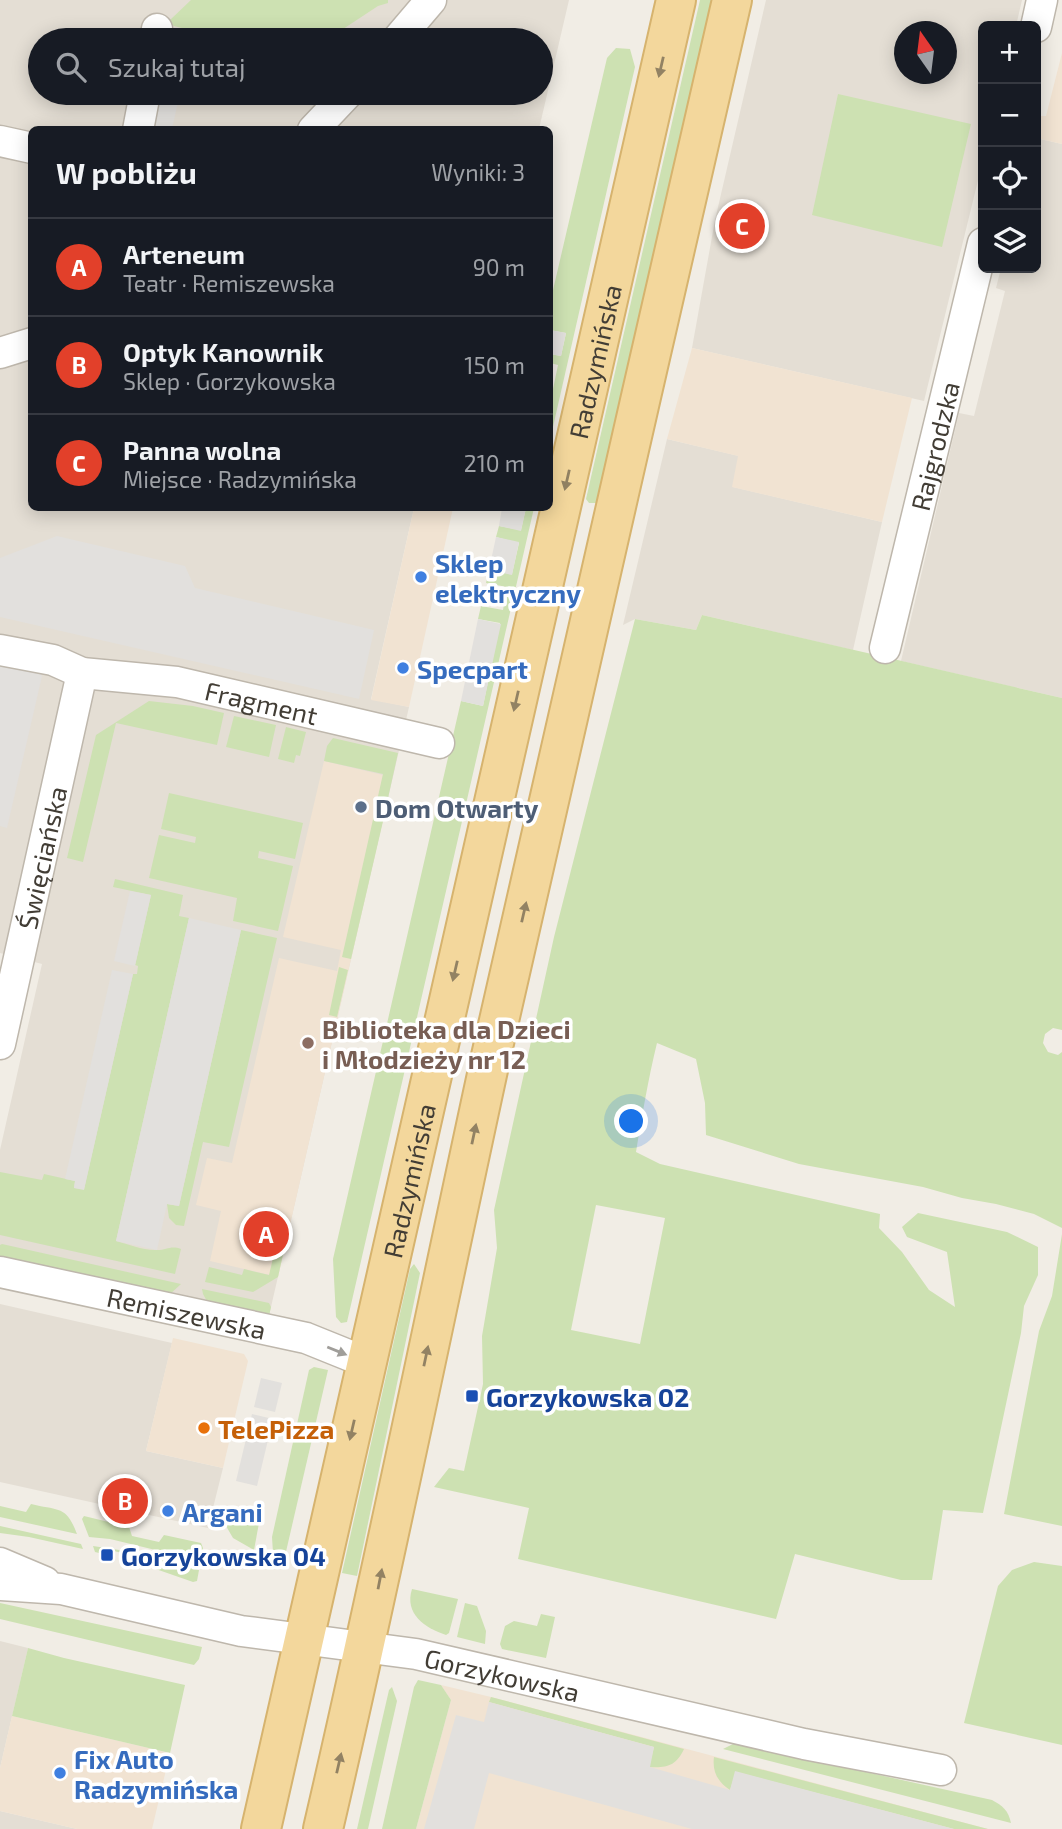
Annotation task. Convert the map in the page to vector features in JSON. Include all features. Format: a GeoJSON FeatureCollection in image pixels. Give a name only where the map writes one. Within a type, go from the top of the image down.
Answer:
{"type":"FeatureCollection","features":[{"type":"Feature","properties":{"kind":"main road","name":"Radzymińska"},"geometry":{"type":"LineString","coordinates":[[261,1829],[676,0]]}},
{"type":"Feature","properties":{"kind":"main road","name":"Radzymińska"},"geometry":{"type":"LineString","coordinates":[[323,1829],[366,1646],[448,1252],[732,0]]}},
{"type":"Feature","properties":{"kind":"main road"},"geometry":{"type":"LineString","coordinates":[[395,1241],[448,1252]]}},
{"type":"Feature","properties":{"kind":"street"},"geometry":{"type":"LineString","coordinates":[[407,28],[431,0]]}},
{"type":"Feature","properties":{"kind":"street"},"geometry":{"type":"LineString","coordinates":[[1037,21],[1042,0]]}},
{"type":"Feature","properties":{"kind":"street"},"geometry":{"type":"LineString","coordinates":[[139,126],[143,105]]}},
{"type":"Feature","properties":{"kind":"street"},"geometry":{"type":"LineString","coordinates":[[317,126],[337,105]]}},
{"type":"Feature","properties":{"kind":"street"},"geometry":{"type":"LineString","coordinates":[[0,141],[28,147]]}},
{"type":"Feature","properties":{"kind":"street","name":"Rajgrodzka"},"geometry":{"type":"LineString","coordinates":[[885,648],[978,264]]}},
{"type":"Feature","properties":{"kind":"street"},"geometry":{"type":"LineString","coordinates":[[0,353],[28,344]]}},
{"type":"Feature","properties":{"kind":"street","name":"Fragment"},"geometry":{"type":"LineString","coordinates":[[0,650],[53,660],[82,673],[177,682],[439,743]]}},
{"type":"Feature","properties":{"kind":"street","name":"Święciańska"},"geometry":{"type":"LineString","coordinates":[[0,1044],[9,970],[82,673]]}},
{"type":"Feature","properties":{"kind":"street","name":"Remiszewska"},"geometry":{"type":"LineString","coordinates":[[0,1272],[306,1338],[368,1363]]}},
{"type":"Feature","properties":{"kind":"street","name":"Gorzykowska"},"geometry":{"type":"LineString","coordinates":[[0,1563],[61,1589],[241,1631],[433,1657],[804,1744],[941,1770]]}},
{"type":"Feature","properties":{"kind":"street","name":"Gorzykowska"},"geometry":{"type":"LineString","coordinates":[[0,1586],[61,1589]]}},
{"type":"Feature","properties":{"kind":"shaded area"},"geometry":{"type":"Polygon","coordinates":[[[0,0],[569,0],[553,69],[553,28],[28,28],[28,105],[545,105],[540,126],[28,126],[28,511],[413,511],[371,699],[409,707],[268,1320],[0,1260],[0,1150],[42,964],[0,953],[0,0]]]}},
{"type":"Feature","properties":{"kind":"shaded area"},"geometry":{"type":"Polygon","coordinates":[[[766,0],[1022,0],[1017,21],[978,21],[978,180],[924,401],[692,348],[715,220],[766,0]]]}},
{"type":"Feature","properties":{"kind":"shaded area"},"geometry":{"type":"Polygon","coordinates":[[[1062,53],[1062,144],[1041,139],[1041,116],[1046,116],[1062,53]]]}},
{"type":"Feature","properties":{"kind":"shaded area"},"geometry":{"type":"Polygon","coordinates":[[[154,105],[177,105],[173,126],[150,126],[154,105]]]}},
{"type":"Feature","properties":{"kind":"shaded area"},"geometry":{"type":"Polygon","coordinates":[[[1041,139],[1062,144],[1062,698],[901,661],[959,413],[974,416],[1005,291],[996,288],[1000,273],[1041,273],[1041,139]]]}},
{"type":"Feature","properties":{"kind":"shaded area"},"geometry":{"type":"Polygon","coordinates":[[[553,331],[566,333],[561,356],[553,355],[553,331]]]}},
{"type":"Feature","properties":{"kind":"shaded area"},"geometry":{"type":"Polygon","coordinates":[[[692,348],[912,398],[882,522],[732,487],[738,456],[667,439],[692,348]]]}},
{"type":"Feature","properties":{"kind":"shaded area"},"geometry":{"type":"Polygon","coordinates":[[[667,439],[739,456],[733,487],[882,522],[853,650],[702,615],[696,630],[635,619],[623,625],[667,439]]]}},
{"type":"Feature","properties":{"kind":"shaded area"},"geometry":{"type":"Polygon","coordinates":[[[413,511],[452,511],[409,707],[371,700],[413,511]]]}},
{"type":"Feature","properties":{"kind":"shaded area"},"geometry":{"type":"Polygon","coordinates":[[[502,511],[525,511],[521,531],[499,526],[502,511]]]}},
{"type":"Feature","properties":{"kind":"shaded area"},"geometry":{"type":"Polygon","coordinates":[[[57,536],[185,566],[195,588],[374,630],[359,699],[0,617],[0,558],[57,536]]]}},
{"type":"Feature","properties":{"kind":"shaded area"},"geometry":{"type":"Polygon","coordinates":[[[496,537],[519,542],[512,575],[489,570],[496,537]]]}},
{"type":"Feature","properties":{"kind":"shaded area"},"geometry":{"type":"Polygon","coordinates":[[[478,619],[501,624],[483,706],[461,701],[478,619]]]}},
{"type":"Feature","properties":{"kind":"shaded area"},"geometry":{"type":"Polygon","coordinates":[[[0,659],[37,668],[42,676],[7,828],[0,826],[0,659]]]}},
{"type":"Feature","properties":{"kind":"shaded area"},"geometry":{"type":"Polygon","coordinates":[[[324,761],[383,775],[377,804],[386,807],[278,1277],[210,1261],[221,1211],[196,1205],[207,1158],[232,1163],[279,958],[337,971],[341,950],[283,937],[324,761]]]}},
{"type":"Feature","properties":{"kind":"shaded area"},"geometry":{"type":"Polygon","coordinates":[[[130,891],[151,895],[135,966],[114,961],[130,891]]]}},
{"type":"Feature","properties":{"kind":"shaded area"},"geometry":{"type":"Polygon","coordinates":[[[189,918],[241,930],[179,1206],[167,1204],[157,1250],[116,1241],[189,918]]]}},
{"type":"Feature","properties":{"kind":"shaded area"},"geometry":{"type":"Polygon","coordinates":[[[112,970],[133,974],[84,1190],[74,1188],[75,1181],[65,1179],[112,970]]]}},
{"type":"Feature","properties":{"kind":"shaded area"},"geometry":{"type":"Polygon","coordinates":[[[0,1304],[172,1343],[146,1451],[223,1468],[208,1528],[0,1482],[0,1304]]]}},
{"type":"Feature","properties":{"kind":"shaded area"},"geometry":{"type":"Polygon","coordinates":[[[173,1338],[244,1354],[248,1361],[223,1468],[146,1451],[173,1338]]]}},
{"type":"Feature","properties":{"kind":"shaded area"},"geometry":{"type":"Polygon","coordinates":[[[261,1378],[282,1383],[275,1412],[254,1407],[261,1378]]]}},
{"type":"Feature","properties":{"kind":"shaded area"},"geometry":{"type":"Polygon","coordinates":[[[252,1414],[273,1419],[257,1486],[236,1481],[252,1414]]]}},
{"type":"Feature","properties":{"kind":"shaded area"},"geometry":{"type":"Polygon","coordinates":[[[0,1641],[28,1648],[0,1768],[0,1641]]]}},
{"type":"Feature","properties":{"kind":"shaded area"},"geometry":{"type":"Polygon","coordinates":[[[441,1685],[988,1829],[416,1829],[451,1700],[441,1685]]]}},
{"type":"Feature","properties":{"kind":"shaded area"},"geometry":{"type":"Polygon","coordinates":[[[489,1702],[654,1747],[650,1767],[730,1790],[735,1771],[954,1829],[692,1829],[489,1773],[474,1829],[424,1829],[456,1715],[484,1722],[489,1702]]]}},
{"type":"Feature","properties":{"kind":"shaded area"},"geometry":{"type":"Polygon","coordinates":[[[12,1716],[170,1753],[152,1829],[77,1829],[0,1811],[0,1768],[12,1716]]]}},
{"type":"Feature","properties":{"kind":"shaded area"},"geometry":{"type":"Polygon","coordinates":[[[0,1811],[77,1829],[0,1829],[0,1811]]]}},
{"type":"Feature","properties":{"kind":"green space"},"geometry":{"type":"Polygon","coordinates":[[[191,0],[388,0],[388,3],[378,6],[345,28],[182,28],[170,25],[170,20],[191,0]]]}},
{"type":"Feature","properties":{"kind":"green space"},"geometry":{"type":"Polygon","coordinates":[[[700,0],[712,0],[707,42],[597,503],[589,503],[586,499],[700,0]]]}},
{"type":"Feature","properties":{"kind":"green space"},"geometry":{"type":"Polygon","coordinates":[[[616,48],[630,49],[635,67],[553,427],[553,389],[558,365],[553,364],[553,355],[561,356],[566,333],[553,331],[553,290],[607,58],[616,48]]]}},
{"type":"Feature","properties":{"kind":"green space"},"geometry":{"type":"Polygon","coordinates":[[[838,94],[971,124],[942,247],[812,215],[838,94]]]}},
{"type":"Feature","properties":{"kind":"green space"},"geometry":{"type":"Polygon","coordinates":[[[525,511],[533,511],[347,1322],[341,1323],[336,1317],[333,1259],[461,701],[483,706],[500,623],[478,619],[481,606],[503,610],[507,587],[486,583],[489,570],[512,574],[519,543],[496,537],[499,526],[521,530],[525,511]]]}},
{"type":"Feature","properties":{"kind":"green space"},"geometry":{"type":"Polygon","coordinates":[[[702,615],[1062,698],[1062,1030],[1053,1028],[1045,1034],[1043,1043],[1048,1052],[1058,1055],[1062,1052],[1062,1228],[1034,1214],[996,1204],[923,1187],[799,1164],[706,1135],[705,1103],[696,1059],[657,1043],[636,1152],[660,1164],[880,1214],[879,1228],[902,1252],[929,1290],[955,1307],[947,1252],[907,1237],[902,1227],[918,1213],[1007,1232],[1038,1247],[1038,1275],[1024,1306],[1021,1333],[983,1513],[943,1510],[932,1580],[901,1580],[795,1554],[776,1619],[518,1559],[529,1508],[434,1487],[449,1468],[464,1471],[483,1384],[482,1336],[497,1248],[494,1210],[554,937],[635,619],[696,630],[702,615]],[[596,1205],[571,1330],[640,1344],[665,1218],[596,1205]]]}},
{"type":"Feature","properties":{"kind":"green space"},"geometry":{"type":"Polygon","coordinates":[[[149,701],[224,713],[217,745],[116,723],[83,862],[67,858],[96,735],[149,701]]]}},
{"type":"Feature","properties":{"kind":"green space"},"geometry":{"type":"Polygon","coordinates":[[[234,716],[276,725],[269,757],[226,747],[234,716]]]}},
{"type":"Feature","properties":{"kind":"green space"},"geometry":{"type":"Polygon","coordinates":[[[286,727],[306,732],[300,756],[296,755],[294,763],[278,759],[286,727]]]}},
{"type":"Feature","properties":{"kind":"green space"},"geometry":{"type":"Polygon","coordinates":[[[333,738],[398,753],[386,807],[376,805],[383,774],[324,761],[327,746],[333,738]]]}},
{"type":"Feature","properties":{"kind":"green space"},"geometry":{"type":"Polygon","coordinates":[[[169,793],[303,823],[295,859],[259,851],[258,858],[293,866],[278,931],[233,921],[237,898],[149,878],[159,835],[195,843],[196,837],[161,829],[169,793]]]}},
{"type":"Feature","properties":{"kind":"green space"},"geometry":{"type":"Polygon","coordinates":[[[374,815],[384,817],[351,959],[342,957],[374,815]]]}},
{"type":"Feature","properties":{"kind":"green space"},"geometry":{"type":"Polygon","coordinates":[[[115,879],[183,895],[179,916],[189,918],[116,1241],[147,1249],[181,1249],[175,1274],[0,1235],[0,1172],[42,1180],[44,1174],[75,1181],[74,1188],[84,1189],[133,974],[137,974],[138,966],[135,965],[151,895],[113,887],[115,879]]]}},
{"type":"Feature","properties":{"kind":"green space"},"geometry":{"type":"Polygon","coordinates":[[[241,930],[277,938],[229,1147],[203,1142],[184,1226],[176,1225],[169,1218],[167,1204],[179,1206],[241,930]]]}},
{"type":"Feature","properties":{"kind":"green space"},"geometry":{"type":"Polygon","coordinates":[[[339,967],[348,970],[337,1017],[329,1015],[339,967]]]}},
{"type":"Feature","properties":{"kind":"green space"},"geometry":{"type":"Polygon","coordinates":[[[281,1225],[289,1227],[278,1277],[253,1292],[205,1282],[209,1267],[242,1275],[244,1269],[269,1275],[281,1225]]]}},
{"type":"Feature","properties":{"kind":"green space"},"geometry":{"type":"Polygon","coordinates":[[[1062,1234],[1062,1526],[1004,1514],[1039,1331],[1052,1296],[1062,1234]]]}},
{"type":"Feature","properties":{"kind":"green space"},"geometry":{"type":"Polygon","coordinates":[[[2,1244],[181,1284],[169,1295],[0,1260],[2,1244]]]}},
{"type":"Feature","properties":{"kind":"green space"},"geometry":{"type":"Polygon","coordinates":[[[414,1264],[420,1273],[357,1576],[342,1573],[410,1269],[414,1264]]]}},
{"type":"Feature","properties":{"kind":"green space"},"geometry":{"type":"Polygon","coordinates":[[[202,1289],[269,1303],[271,1307],[268,1320],[209,1305],[202,1289]]]}},
{"type":"Feature","properties":{"kind":"green space"},"geometry":{"type":"Polygon","coordinates":[[[314,1367],[328,1370],[285,1556],[273,1553],[272,1537],[309,1370],[314,1367]]]}},
{"type":"Feature","properties":{"kind":"green space"},"geometry":{"type":"Polygon","coordinates":[[[31,1504],[65,1514],[77,1534],[0,1517],[0,1506],[26,1512],[31,1504]]]}},
{"type":"Feature","properties":{"kind":"green space"},"geometry":{"type":"Polygon","coordinates":[[[229,1515],[259,1523],[254,1550],[233,1538],[226,1526],[229,1515]]]}},
{"type":"Feature","properties":{"kind":"green space"},"geometry":{"type":"Polygon","coordinates":[[[84,1516],[129,1527],[132,1536],[159,1542],[164,1535],[201,1543],[201,1561],[110,1539],[89,1537],[82,1519],[84,1516]]]}},
{"type":"Feature","properties":{"kind":"green space"},"geometry":{"type":"Polygon","coordinates":[[[0,1526],[81,1544],[83,1549],[0,1533],[0,1526]]]}},
{"type":"Feature","properties":{"kind":"green space"},"geometry":{"type":"Polygon","coordinates":[[[93,1546],[126,1551],[199,1570],[197,1581],[193,1582],[127,1559],[127,1554],[100,1548],[99,1553],[95,1552],[93,1546]]]}},
{"type":"Feature","properties":{"kind":"green space"},"geometry":{"type":"Polygon","coordinates":[[[1034,1562],[1062,1566],[1062,1745],[964,1723],[998,1586],[1012,1570],[1034,1562]]]}},
{"type":"Feature","properties":{"kind":"green space"},"geometry":{"type":"Polygon","coordinates":[[[412,1589],[458,1599],[449,1633],[446,1635],[438,1632],[418,1619],[411,1606],[412,1589]]]}},
{"type":"Feature","properties":{"kind":"green space"},"geometry":{"type":"Polygon","coordinates":[[[0,1603],[202,1647],[199,1659],[194,1665],[0,1619],[0,1603]]]}},
{"type":"Feature","properties":{"kind":"green space"},"geometry":{"type":"Polygon","coordinates":[[[465,1603],[477,1606],[486,1631],[485,1644],[457,1637],[465,1603]]]}},
{"type":"Feature","properties":{"kind":"green space"},"geometry":{"type":"Polygon","coordinates":[[[541,1614],[555,1617],[546,1658],[502,1649],[500,1644],[505,1626],[514,1621],[537,1626],[541,1614]]]}},
{"type":"Feature","properties":{"kind":"green space"},"geometry":{"type":"Polygon","coordinates":[[[28,1648],[185,1685],[170,1753],[12,1716],[28,1648]]]}},
{"type":"Feature","properties":{"kind":"green space"},"geometry":{"type":"Polygon","coordinates":[[[418,1680],[441,1685],[451,1700],[416,1829],[382,1829],[414,1687],[418,1680]]]}},
{"type":"Feature","properties":{"kind":"green space"},"geometry":{"type":"Polygon","coordinates":[[[392,1687],[397,1701],[368,1829],[357,1829],[389,1690],[392,1687]]]}},
{"type":"Feature","properties":{"kind":"green space"},"geometry":{"type":"Polygon","coordinates":[[[491,1697],[684,1749],[670,1765],[649,1767],[654,1747],[489,1702],[491,1697]]]}},
{"type":"Feature","properties":{"kind":"green space"},"geometry":{"type":"Polygon","coordinates":[[[735,1743],[992,1800],[1004,1809],[1011,1823],[723,1749],[735,1743]]]}},
{"type":"Feature","properties":{"kind":"green space"},"geometry":{"type":"Polygon","coordinates":[[[714,1757],[988,1829],[954,1829],[736,1772],[730,1790],[717,1776],[714,1757]]]}},
{"type":"Feature","properties":{"kind":"place","name":"Panna wolna"},"geometry":{"type":"Point","coordinates":[742,226]}},
{"type":"Feature","properties":{"kind":"place","name":"Sklep elektryczny"},"geometry":{"type":"Point","coordinates":[421,577]}},
{"type":"Feature","properties":{"kind":"place","name":"Specpart"},"geometry":{"type":"Point","coordinates":[403,668]}},
{"type":"Feature","properties":{"kind":"place","name":"Dom Otwarty"},"geometry":{"type":"Point","coordinates":[361,807]}},
{"type":"Feature","properties":{"kind":"place","name":"Biblioteka dla Dzieci i Młodzieży nr 12"},"geometry":{"type":"Point","coordinates":[308,1043]}},
{"type":"Feature","properties":{"kind":"place","name":"Arteneum"},"geometry":{"type":"Point","coordinates":[266,1234]}},
{"type":"Feature","properties":{"kind":"place","name":"Gorzykowska 02"},"geometry":{"type":"Point","coordinates":[472,1396]}},
{"type":"Feature","properties":{"kind":"place","name":"TelePizza"},"geometry":{"type":"Point","coordinates":[204,1428]}},
{"type":"Feature","properties":{"kind":"place","name":"Optyk Kanownik"},"geometry":{"type":"Point","coordinates":[125,1501]}},
{"type":"Feature","properties":{"kind":"place","name":"Argani"},"geometry":{"type":"Point","coordinates":[168,1511]}},
{"type":"Feature","properties":{"kind":"place","name":"Gorzykowska 04"},"geometry":{"type":"Point","coordinates":[107,1555]}},
{"type":"Feature","properties":{"kind":"place","name":"Fix Auto Radzymińska"},"geometry":{"type":"Point","coordinates":[60,1773]}}]}
